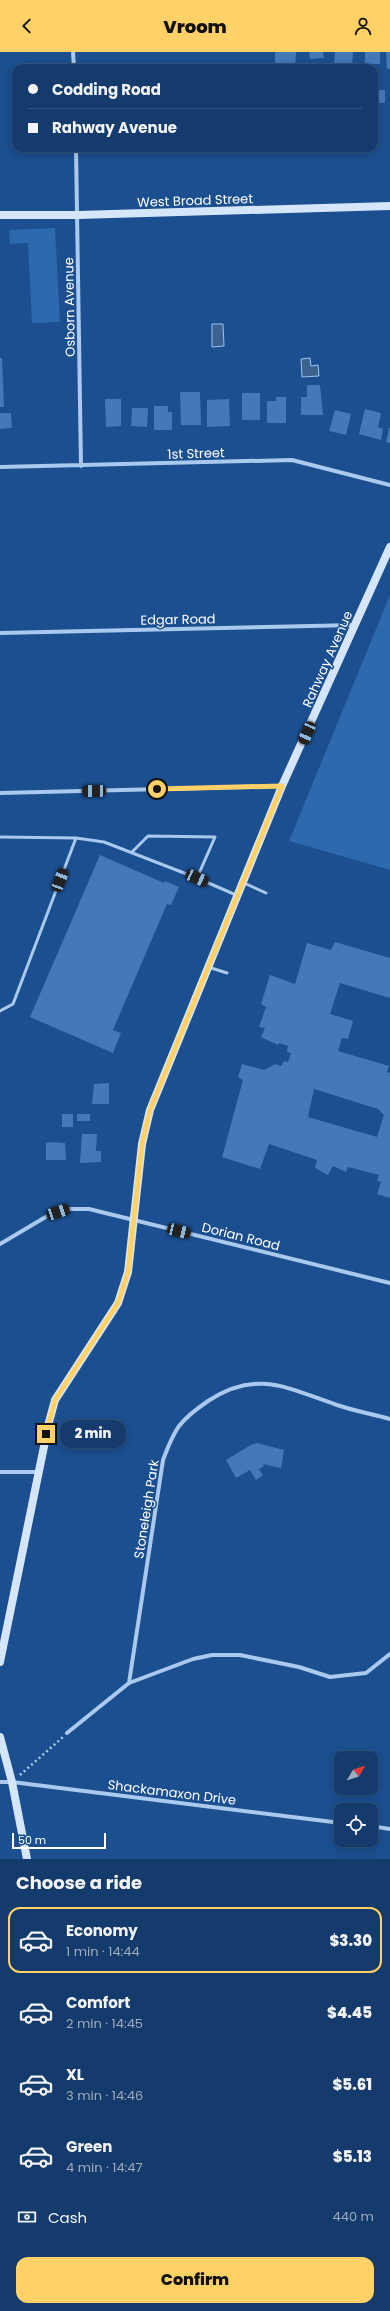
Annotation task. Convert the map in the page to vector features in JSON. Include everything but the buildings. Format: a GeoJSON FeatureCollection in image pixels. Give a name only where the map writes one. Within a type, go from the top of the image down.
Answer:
{"type":"FeatureCollection","features":[{"type":"Feature","properties":{"kind":"street"},"geometry":{"type":"LineString","coordinates":[[73,52],[74,64]]}},
{"type":"Feature","properties":{"kind":"street","name":"Osborn Avenue"},"geometry":{"type":"LineString","coordinates":[[76,152],[81,466]]}},
{"type":"Feature","properties":{"kind":"street","name":"West Broad Street"},"geometry":{"type":"LineString","coordinates":[[0,215],[78,215],[390,206]]}},
{"type":"Feature","properties":{"kind":"street","name":"1st Street"},"geometry":{"type":"LineString","coordinates":[[0,467],[292,460],[390,485]]}},
{"type":"Feature","properties":{"kind":"street","name":"Rahway Avenue"},"geometry":{"type":"LineString","coordinates":[[0,1662],[13,1590],[55,1400],[118,1303],[128,1272],[142,1144],[150,1110],[282,786],[390,547]]}},
{"type":"Feature","properties":{"kind":"street","name":"Edgar Road"},"geometry":{"type":"LineString","coordinates":[[0,633],[356,625]]}},
{"type":"Feature","properties":{"kind":"street"},"geometry":{"type":"LineString","coordinates":[[0,793],[282,786]]}},
{"type":"Feature","properties":{"kind":"street","name":"Dorian Road"},"geometry":{"type":"LineString","coordinates":[[0,1244],[48,1215],[68,1209],[89,1209],[390,1283]]}},
{"type":"Feature","properties":{"kind":"street","name":"Stoneleigh Park"},"geometry":{"type":"LineString","coordinates":[[129,1683],[163,1460],[174,1430],[191,1413],[236,1386],[264,1383],[294,1388],[337,1405],[390,1419]]}},
{"type":"Feature","properties":{"kind":"street"},"geometry":{"type":"LineString","coordinates":[[0,1472],[39,1472]]}},
{"type":"Feature","properties":{"kind":"street"},"geometry":{"type":"LineString","coordinates":[[67,1733],[129,1683],[193,1659],[212,1655],[240,1655],[298,1667],[330,1677],[366,1673],[390,1654]]}},
{"type":"Feature","properties":{"kind":"street"},"geometry":{"type":"LineString","coordinates":[[0,1738],[12,1782],[26,1859]]}},
{"type":"Feature","properties":{"kind":"street","name":"Shackamaxon Drive"},"geometry":{"type":"LineString","coordinates":[[0,1782],[12,1782],[334,1822]]}},
{"type":"Feature","properties":{"kind":"street"},"geometry":{"type":"LineString","coordinates":[[378,1827],[390,1829]]}},
{"type":"Feature","properties":{"kind":"lane"},"geometry":{"type":"LineString","coordinates":[[132,852],[148,836],[215,837],[197,878]]}},
{"type":"Feature","properties":{"kind":"lane"},"geometry":{"type":"LineString","coordinates":[[0,837],[76,838],[104,842],[197,878],[238,896]]}},
{"type":"Feature","properties":{"kind":"lane"},"geometry":{"type":"LineString","coordinates":[[0,1011],[13,1004],[76,838]]}},
{"type":"Feature","properties":{"kind":"lane"},"geometry":{"type":"LineString","coordinates":[[243,883],[266,893]]}},
{"type":"Feature","properties":{"kind":"lane"},"geometry":{"type":"LineString","coordinates":[[208,967],[227,973]]}},
{"type":"Feature","properties":{"kind":"path"},"geometry":{"type":"LineString","coordinates":[[12,1782],[67,1733]]}},
{"type":"Feature","properties":{"kind":"shaded area"},"geometry":{"type":"Polygon","coordinates":[[[55,228],[60,322],[32,323],[28,243],[10,244],[9,230],[55,228]]]}},
{"type":"Feature","properties":{"kind":"shaded area"},"geometry":{"type":"Polygon","coordinates":[[[212,324],[223,324],[224,346],[212,347],[212,324]]]}},
{"type":"Feature","properties":{"kind":"shaded area"},"geometry":{"type":"Polygon","coordinates":[[[310,358],[311,366],[318,365],[319,376],[302,377],[301,359],[310,358]]]}},
{"type":"Feature","properties":{"kind":"shaded area"},"geometry":{"type":"Polygon","coordinates":[[[390,595],[390,870],[289,841],[390,595]]]}},
{"type":"Feature","properties":{"kind":"route"},"geometry":{"type":"LineString","coordinates":[[46,1434],[55,1400],[118,1303],[128,1272],[142,1144],[150,1110],[282,786],[157,789]]}}]}
